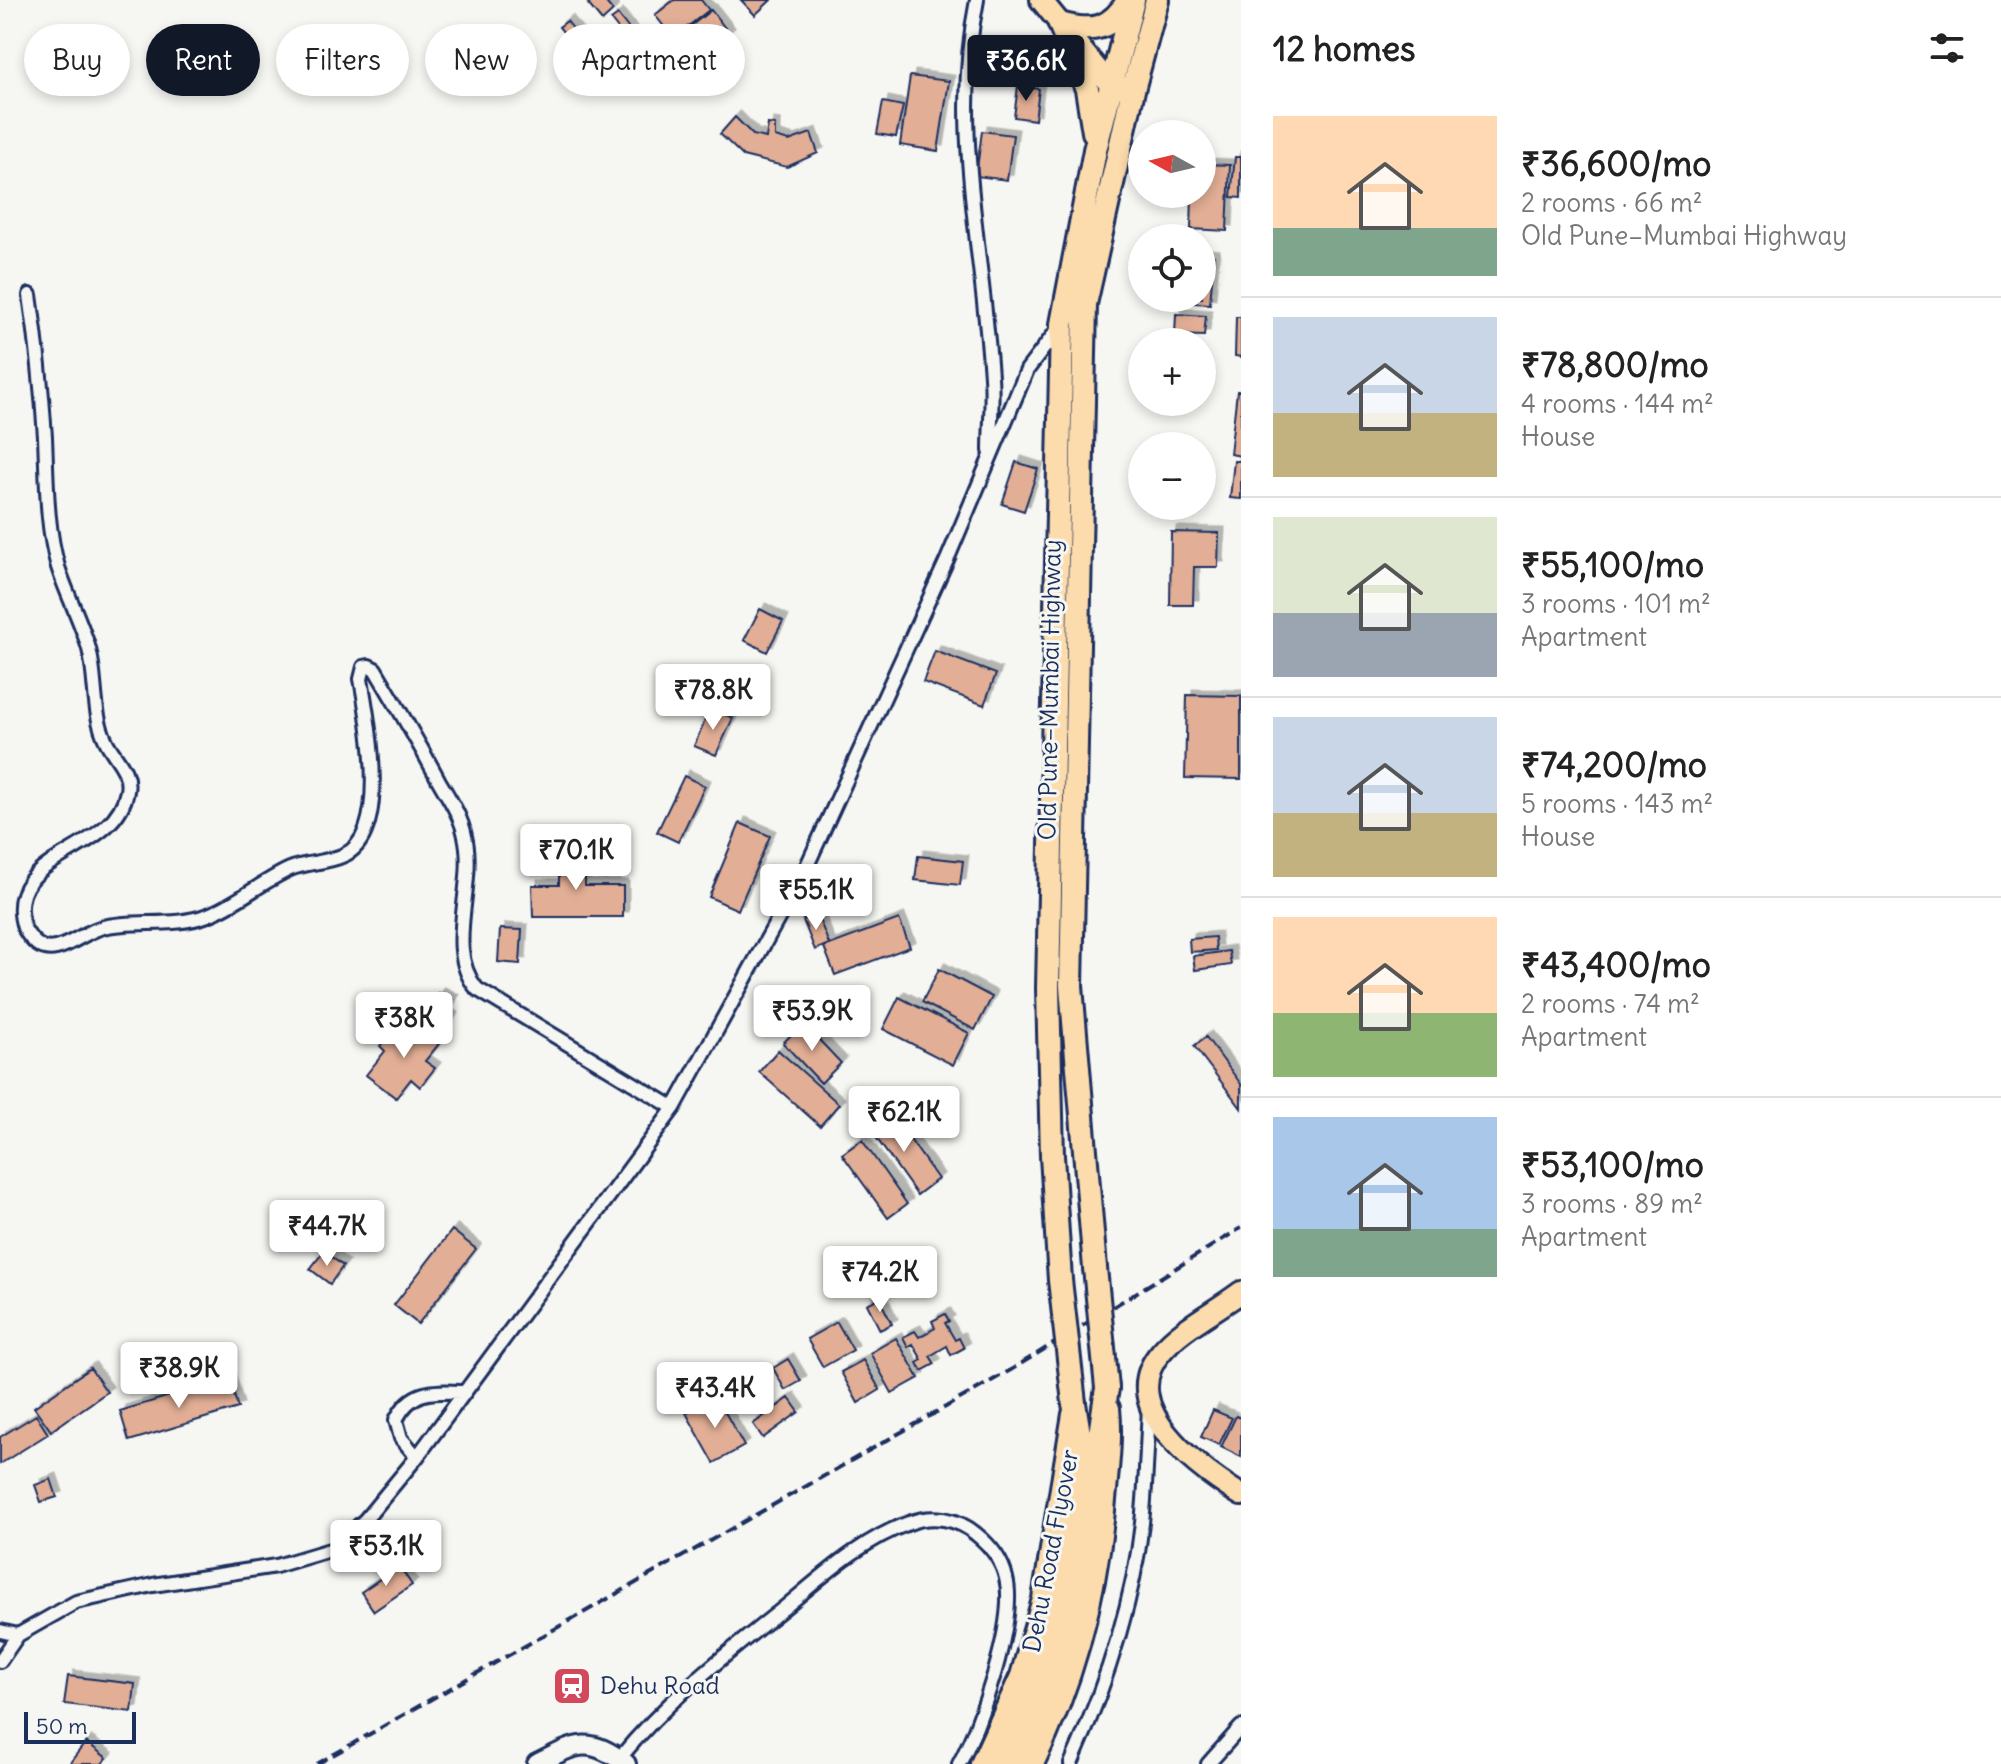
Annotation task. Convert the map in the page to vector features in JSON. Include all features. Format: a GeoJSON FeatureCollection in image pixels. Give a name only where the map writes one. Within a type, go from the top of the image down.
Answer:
{"type":"FeatureCollection","features":[{"type":"Feature","properties":{"kind":"highway"},"geometry":{"type":"LineString","coordinates":[[1060,24],[1089,30],[1101,29],[1114,21],[1131,0]]}},
{"type":"Feature","properties":{"kind":"highway","name":"Old Pune–Mumbai Highway"},"geometry":{"type":"LineString","coordinates":[[1107,1388],[1071,986],[1085,304],[1122,88],[1131,0]]}},
{"type":"Feature","properties":{"kind":"highway","name":"Old Pune–Mumbai Highway"},"geometry":{"type":"LineString","coordinates":[[1060,1280],[1048,988],[1062,324],[1095,150],[1157,0]]}},
{"type":"Feature","properties":{"kind":"highway"},"geometry":{"type":"LineString","coordinates":[[1060,24],[1087,89],[1095,150]]}},
{"type":"Feature","properties":{"kind":"highway","name":"Dehu Road Flyover"},"geometry":{"type":"LineString","coordinates":[[1016,1764],[1045,1703],[1074,1598],[1089,1446],[1074,1403],[1060,1280]]}},
{"type":"Feature","properties":{"kind":"highway","name":"Dehu Road Flyover"},"geometry":{"type":"LineString","coordinates":[[997,1764],[1035,1676],[1052,1618],[1089,1446],[1107,1388]]}},
{"type":"Feature","properties":{"kind":"main road"},"geometry":{"type":"LineString","coordinates":[[1041,0],[1122,88]]}},
{"type":"Feature","properties":{"kind":"main road"},"geometry":{"type":"LineString","coordinates":[[1241,1292],[1163,1349],[1150,1365],[1147,1386],[1149,1404],[1177,1445],[1198,1467],[1241,1495]]}},
{"type":"Feature","properties":{"kind":"main road"},"geometry":{"type":"LineString","coordinates":[[1033,1764],[1066,1690],[1091,1605],[1101,1551],[1112,1433],[1107,1388]]}},
{"type":"Feature","properties":{"kind":"main road"},"geometry":{"type":"LineString","coordinates":[[981,1764],[1021,1676],[1043,1599],[1074,1403]]}},
{"type":"Feature","properties":{"kind":"street"},"geometry":{"type":"LineString","coordinates":[[977,0],[969,48],[966,119],[976,247],[992,379],[990,458]]}},
{"type":"Feature","properties":{"kind":"street"},"geometry":{"type":"LineString","coordinates":[[30,295],[40,377],[49,531],[89,650],[99,722],[126,772],[127,790],[122,806],[108,823],[87,840],[29,870],[19,882],[16,896],[25,930],[38,946],[48,949],[62,948],[105,927],[194,919],[209,915],[281,873],[306,862],[344,855],[358,845],[370,816],[372,795],[361,679],[364,667],[369,666],[375,669],[418,741],[465,834],[469,865],[460,959],[466,975],[477,989],[674,1108]]}},
{"type":"Feature","properties":{"kind":"street"},"geometry":{"type":"LineString","coordinates":[[0,1661],[18,1635],[76,1602],[153,1585],[276,1566],[333,1549],[365,1520],[417,1457],[674,1108],[806,868],[947,560],[1027,370],[1062,324],[1085,304]]}},
{"type":"Feature","properties":{"kind":"street"},"geometry":{"type":"LineString","coordinates":[[417,1457],[401,1438],[396,1420],[403,1405],[417,1394],[464,1392]]}},
{"type":"Feature","properties":{"kind":"street"},"geometry":{"type":"LineString","coordinates":[[1071,1764],[1094,1712],[1130,1596],[1142,1525],[1149,1404]]}},
{"type":"Feature","properties":{"kind":"street"},"geometry":{"type":"LineString","coordinates":[[537,1764],[581,1744],[595,1745],[623,1761],[653,1718],[683,1689],[852,1553],[886,1532],[913,1521],[937,1517],[954,1520],[985,1541],[998,1557],[1007,1581],[1006,1613],[992,1678],[973,1740],[959,1764]]}},
{"type":"Feature","properties":{"kind":"street"},"geometry":{"type":"LineString","coordinates":[[0,1631],[18,1635]]}},
{"type":"Feature","properties":{"kind":"street"},"geometry":{"type":"LineString","coordinates":[[1208,1764],[1241,1727]]}},
{"type":"Feature","properties":{"kind":"building"},"geometry":{"type":"Polygon","coordinates":[[[594,0],[604,0],[613,11],[602,21],[588,4],[594,0]]]}},
{"type":"Feature","properties":{"kind":"building"},"geometry":{"type":"Polygon","coordinates":[[[674,0],[701,0],[709,10],[691,24],[662,24],[655,15],[674,0]]]}},
{"type":"Feature","properties":{"kind":"building"},"geometry":{"type":"Polygon","coordinates":[[[741,0],[771,0],[755,15],[741,0]]]}},
{"type":"Feature","properties":{"kind":"building"},"geometry":{"type":"Polygon","coordinates":[[[711,10],[722,24],[693,24],[711,10]]]}},
{"type":"Feature","properties":{"kind":"building"},"geometry":{"type":"Polygon","coordinates":[[[618,15],[625,24],[614,24],[611,20],[618,15]]]}},
{"type":"Feature","properties":{"kind":"building"},"geometry":{"type":"Polygon","coordinates":[[[910,76],[949,81],[938,151],[900,145],[910,76]]]}},
{"type":"Feature","properties":{"kind":"building"},"geometry":{"type":"Polygon","coordinates":[[[1018,86],[1039,89],[1035,120],[1014,117],[1018,86]]]}},
{"type":"Feature","properties":{"kind":"building"},"geometry":{"type":"Polygon","coordinates":[[[883,102],[903,106],[896,137],[877,134],[883,102]]]}},
{"type":"Feature","properties":{"kind":"building"},"geometry":{"type":"Polygon","coordinates":[[[735,117],[753,135],[766,138],[768,124],[775,125],[775,137],[789,141],[811,133],[818,153],[787,167],[743,156],[720,134],[735,117]]]}},
{"type":"Feature","properties":{"kind":"building"},"geometry":{"type":"Polygon","coordinates":[[[982,131],[1013,135],[1007,180],[976,176],[982,131]]]}},
{"type":"Feature","properties":{"kind":"building"},"geometry":{"type":"Polygon","coordinates":[[[1235,157],[1241,157],[1241,198],[1231,197],[1235,157]]]}},
{"type":"Feature","properties":{"kind":"building"},"geometry":{"type":"Polygon","coordinates":[[[1216,164],[1230,165],[1227,231],[1216,230],[1216,224],[1191,224],[1192,208],[1216,208],[1216,164]]]}},
{"type":"Feature","properties":{"kind":"building"},"geometry":{"type":"Polygon","coordinates":[[[1176,314],[1206,316],[1205,328],[1175,328],[1176,314]]]}},
{"type":"Feature","properties":{"kind":"building"},"geometry":{"type":"Polygon","coordinates":[[[1236,317],[1241,317],[1241,357],[1235,356],[1236,317]]]}},
{"type":"Feature","properties":{"kind":"building"},"geometry":{"type":"Polygon","coordinates":[[[1237,391],[1241,391],[1241,456],[1230,454],[1237,391]]]}},
{"type":"Feature","properties":{"kind":"building"},"geometry":{"type":"Polygon","coordinates":[[[1234,461],[1241,461],[1241,499],[1230,498],[1234,461]]]}},
{"type":"Feature","properties":{"kind":"building"},"geometry":{"type":"Polygon","coordinates":[[[1016,462],[1038,469],[1024,511],[1002,504],[1016,462]]]}},
{"type":"Feature","properties":{"kind":"building"},"geometry":{"type":"Polygon","coordinates":[[[1171,532],[1219,533],[1218,567],[1194,567],[1193,605],[1170,605],[1171,532]]]}},
{"type":"Feature","properties":{"kind":"building"},"geometry":{"type":"Polygon","coordinates":[[[760,609],[783,621],[767,652],[744,640],[760,609]]]}},
{"type":"Feature","properties":{"kind":"building"},"geometry":{"type":"Polygon","coordinates":[[[935,651],[996,674],[984,705],[923,682],[935,651]]]}},
{"type":"Feature","properties":{"kind":"building"},"geometry":{"type":"Polygon","coordinates":[[[1187,695],[1241,696],[1241,779],[1185,778],[1187,695]]]}},
{"type":"Feature","properties":{"kind":"building"},"geometry":{"type":"Polygon","coordinates":[[[710,708],[733,718],[716,755],[694,746],[710,708]]]}},
{"type":"Feature","properties":{"kind":"building"},"geometry":{"type":"Polygon","coordinates":[[[684,776],[705,786],[678,842],[657,832],[684,776]]]}},
{"type":"Feature","properties":{"kind":"building"},"geometry":{"type":"Polygon","coordinates":[[[740,823],[770,836],[738,910],[709,897],[740,823]]]}},
{"type":"Feature","properties":{"kind":"building"},"geometry":{"type":"Polygon","coordinates":[[[559,846],[585,846],[585,886],[623,886],[623,917],[533,917],[532,885],[559,885],[559,846]]]}},
{"type":"Feature","properties":{"kind":"building"},"geometry":{"type":"Polygon","coordinates":[[[918,856],[963,861],[960,885],[915,880],[918,856]]]}},
{"type":"Feature","properties":{"kind":"building"},"geometry":{"type":"Polygon","coordinates":[[[817,914],[829,944],[815,950],[803,920],[817,914]]]}},
{"type":"Feature","properties":{"kind":"building"},"geometry":{"type":"Polygon","coordinates":[[[899,919],[910,947],[835,975],[824,947],[899,919]]]}},
{"type":"Feature","properties":{"kind":"building"},"geometry":{"type":"Polygon","coordinates":[[[500,929],[522,930],[520,964],[498,962],[500,929]]]}},
{"type":"Feature","properties":{"kind":"building"},"geometry":{"type":"Polygon","coordinates":[[[1215,937],[1216,950],[1190,952],[1189,939],[1215,937]]]}},
{"type":"Feature","properties":{"kind":"building"},"geometry":{"type":"Polygon","coordinates":[[[1229,951],[1231,965],[1195,970],[1193,956],[1229,951]]]}},
{"type":"Feature","properties":{"kind":"building"},"geometry":{"type":"Polygon","coordinates":[[[939,969],[992,997],[975,1030],[922,1002],[939,969]]]}},
{"type":"Feature","properties":{"kind":"building"},"geometry":{"type":"Polygon","coordinates":[[[439,993],[453,1000],[448,1011],[434,1004],[439,993]]]}},
{"type":"Feature","properties":{"kind":"building"},"geometry":{"type":"Polygon","coordinates":[[[899,997],[969,1033],[953,1065],[883,1029],[899,997]]]}},
{"type":"Feature","properties":{"kind":"building"},"geometry":{"type":"Polygon","coordinates":[[[427,1002],[452,1018],[441,1037],[415,1021],[427,1002]]]}},
{"type":"Feature","properties":{"kind":"building"},"geometry":{"type":"Polygon","coordinates":[[[410,1021],[439,1044],[425,1061],[435,1068],[420,1087],[411,1079],[396,1098],[366,1075],[385,1051],[380,1046],[391,1032],[397,1037],[410,1021]]]}},
{"type":"Feature","properties":{"kind":"building"},"geometry":{"type":"Polygon","coordinates":[[[803,1023],[841,1063],[821,1083],[783,1043],[803,1023]]]}},
{"type":"Feature","properties":{"kind":"building"},"geometry":{"type":"Polygon","coordinates":[[[1206,1037],[1241,1084],[1241,1108],[1194,1046],[1206,1037]]]}},
{"type":"Feature","properties":{"kind":"building"},"geometry":{"type":"Polygon","coordinates":[[[778,1050],[839,1104],[820,1126],[759,1072],[778,1050]]]}},
{"type":"Feature","properties":{"kind":"building"},"geometry":{"type":"Polygon","coordinates":[[[892,1114],[938,1179],[917,1195],[870,1129],[892,1114]]]}},
{"type":"Feature","properties":{"kind":"building"},"geometry":{"type":"Polygon","coordinates":[[[862,1140],[907,1204],[888,1218],[842,1154],[862,1140]]]}},
{"type":"Feature","properties":{"kind":"building"},"geometry":{"type":"Polygon","coordinates":[[[452,1230],[476,1249],[418,1324],[394,1305],[452,1230]]]}},
{"type":"Feature","properties":{"kind":"building"},"geometry":{"type":"Polygon","coordinates":[[[324,1251],[343,1266],[330,1284],[310,1269],[324,1251]]]}},
{"type":"Feature","properties":{"kind":"building"},"geometry":{"type":"Polygon","coordinates":[[[879,1298],[892,1324],[880,1330],[867,1304],[879,1298]]]}},
{"type":"Feature","properties":{"kind":"building"},"geometry":{"type":"Polygon","coordinates":[[[945,1314],[949,1321],[945,1323],[964,1348],[951,1355],[947,1346],[930,1356],[935,1364],[922,1371],[917,1363],[922,1360],[913,1344],[908,1347],[903,1337],[915,1331],[919,1337],[935,1328],[932,1321],[945,1314]]]}},
{"type":"Feature","properties":{"kind":"building"},"geometry":{"type":"Polygon","coordinates":[[[837,1322],[853,1350],[823,1367],[807,1339],[837,1322]]]}},
{"type":"Feature","properties":{"kind":"building"},"geometry":{"type":"Polygon","coordinates":[[[896,1338],[919,1378],[892,1393],[870,1353],[896,1338]]]}},
{"type":"Feature","properties":{"kind":"building"},"geometry":{"type":"Polygon","coordinates":[[[788,1359],[801,1381],[785,1390],[773,1368],[788,1359]]]}},
{"type":"Feature","properties":{"kind":"building"},"geometry":{"type":"Polygon","coordinates":[[[863,1360],[880,1390],[858,1403],[841,1372],[863,1360]]]}},
{"type":"Feature","properties":{"kind":"building"},"geometry":{"type":"Polygon","coordinates":[[[90,1368],[107,1392],[51,1431],[34,1407],[90,1368]]]}},
{"type":"Feature","properties":{"kind":"building"},"geometry":{"type":"Polygon","coordinates":[[[229,1378],[238,1408],[129,1441],[120,1411],[229,1378]]]}},
{"type":"Feature","properties":{"kind":"building"},"geometry":{"type":"Polygon","coordinates":[[[716,1396],[744,1446],[714,1463],[686,1413],[716,1396]]]}},
{"type":"Feature","properties":{"kind":"building"},"geometry":{"type":"Polygon","coordinates":[[[789,1398],[799,1412],[763,1438],[753,1424],[789,1398]]]}},
{"type":"Feature","properties":{"kind":"building"},"geometry":{"type":"Polygon","coordinates":[[[1213,1410],[1232,1418],[1219,1445],[1201,1437],[1213,1410]]]}},
{"type":"Feature","properties":{"kind":"building"},"geometry":{"type":"Polygon","coordinates":[[[36,1415],[48,1434],[0,1464],[0,1437],[36,1415]]]}},
{"type":"Feature","properties":{"kind":"building"},"geometry":{"type":"Polygon","coordinates":[[[1236,1416],[1241,1418],[1241,1457],[1221,1447],[1236,1416]]]}},
{"type":"Feature","properties":{"kind":"building"},"geometry":{"type":"Polygon","coordinates":[[[51,1479],[57,1497],[41,1502],[35,1485],[51,1479]]]}},
{"type":"Feature","properties":{"kind":"building"},"geometry":{"type":"Polygon","coordinates":[[[399,1566],[412,1585],[374,1611],[361,1592],[399,1566]]]}},
{"type":"Feature","properties":{"kind":"building"},"geometry":{"type":"Polygon","coordinates":[[[68,1676],[135,1684],[132,1712],[64,1704],[68,1676]]]}},
{"type":"Feature","properties":{"kind":"building"},"geometry":{"type":"Polygon","coordinates":[[[86,1742],[107,1758],[102,1764],[69,1764],[86,1742]]]}},
{"type":"Feature","properties":{"kind":"railway"},"geometry":{"type":"LineString","coordinates":[[317,1764],[1009,1371],[1241,1228]]}},
{"type":"Feature","properties":{"kind":"place","name":"Dehu Road"},"geometry":{"type":"Point","coordinates":[572,1686]}}]}
